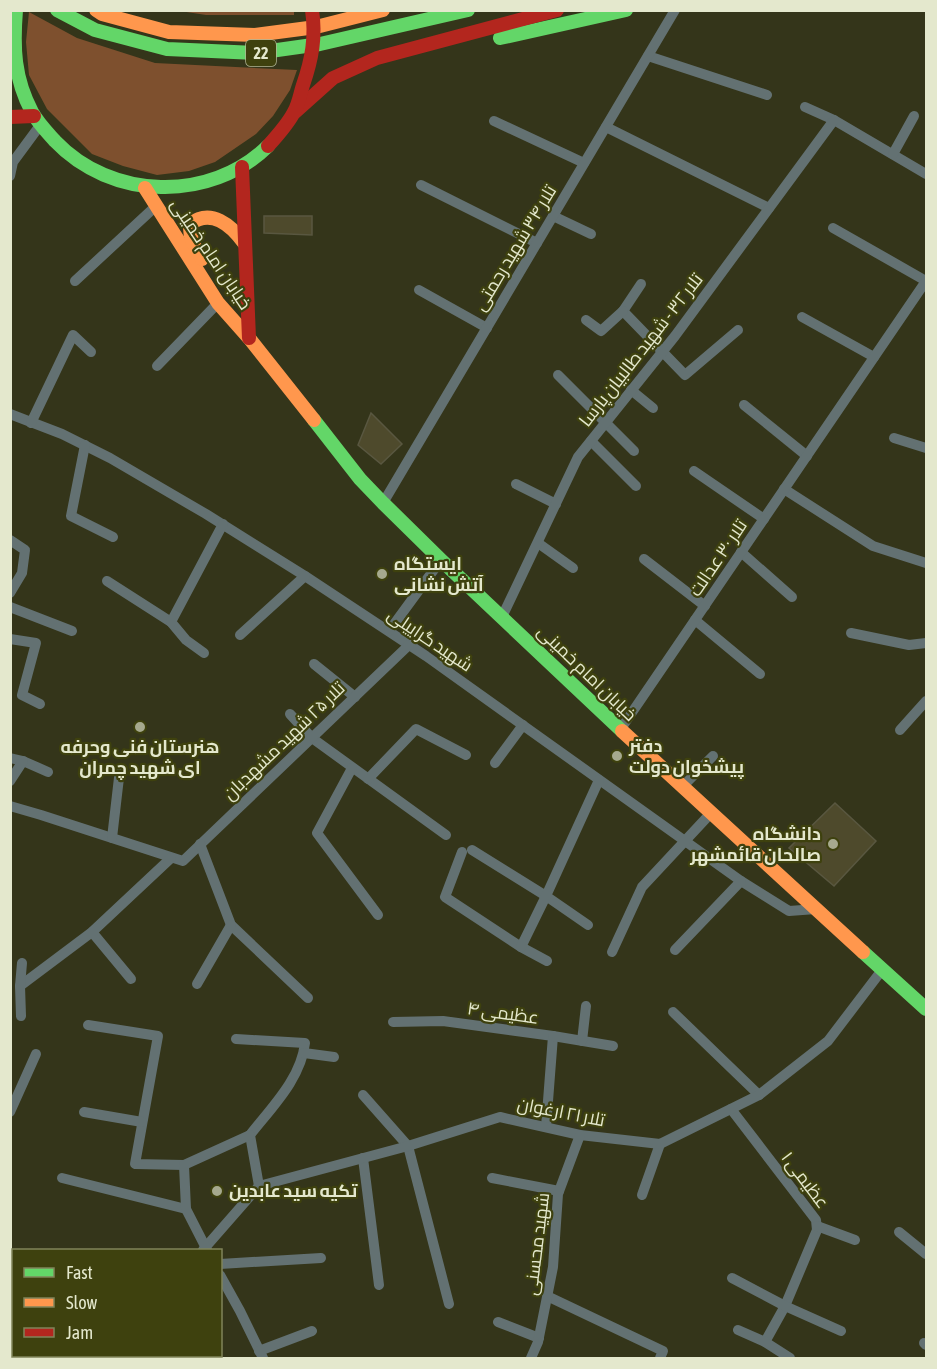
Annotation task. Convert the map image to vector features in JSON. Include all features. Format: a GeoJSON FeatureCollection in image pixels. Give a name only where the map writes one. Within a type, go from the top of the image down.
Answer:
{"type":"FeatureCollection","features":[{"type":"Feature","properties":{"kind":"main road"},"geometry":{"type":"LineString","coordinates":[[16,10],[13,42],[14,73],[38,120],[56,144],[80,164],[117,182],[145,188],[176,189],[208,182],[242,167],[271,143],[293,114],[333,78],[377,58],[557,10]]}},
{"type":"Feature","properties":{"kind":"main road","name":"22"},"geometry":{"type":"LineString","coordinates":[[57,10],[94,30],[167,50],[256,53],[320,44],[468,10]]}},
{"type":"Feature","properties":{"kind":"main road","name":"22"},"geometry":{"type":"LineString","coordinates":[[96,10],[102,14],[169,32],[255,35],[316,27],[383,10]]}},
{"type":"Feature","properties":{"kind":"main road"},"geometry":{"type":"LineString","coordinates":[[350,10],[350,28],[354,38],[368,53],[377,58]]}},
{"type":"Feature","properties":{"kind":"main road"},"geometry":{"type":"LineString","coordinates":[[421,46],[446,50],[626,10]]}},
{"type":"Feature","properties":{"kind":"main road"},"geometry":{"type":"LineString","coordinates":[[293,114],[313,57],[315,35],[313,12]]}},
{"type":"Feature","properties":{"kind":"main road"},"geometry":{"type":"LineString","coordinates":[[10,117],[38,120]]}},
{"type":"Feature","properties":{"kind":"main road","name":"خیابان امام خمینی"},"geometry":{"type":"LineString","coordinates":[[242,167],[249,338]]}},
{"type":"Feature","properties":{"kind":"main road","name":"خیابان امام خمینی"},"geometry":{"type":"LineString","coordinates":[[145,188],[218,302],[360,479],[441,560],[620,730],[927,1009]]}},
{"type":"Feature","properties":{"kind":"main road"},"geometry":{"type":"LineString","coordinates":[[218,302],[213,279],[189,233],[190,224],[202,217],[224,223],[237,233],[244,243]]}},
{"type":"Feature","properties":{"kind":"street","name":"تلار ۳۴ شهید رحمتی"},"geometry":{"type":"LineString","coordinates":[[382,502],[675,10]]}},
{"type":"Feature","properties":{"kind":"street"},"geometry":{"type":"LineString","coordinates":[[648,56],[767,95]]}},
{"type":"Feature","properties":{"kind":"street"},"geometry":{"type":"LineString","coordinates":[[805,107],[834,120],[927,174]]}},
{"type":"Feature","properties":{"kind":"street"},"geometry":{"type":"LineString","coordinates":[[893,154],[914,116]]}},
{"type":"Feature","properties":{"kind":"street"},"geometry":{"type":"LineString","coordinates":[[10,176],[13,162],[38,120]]}},
{"type":"Feature","properties":{"kind":"street","name":"تلار ۳۲ - شهید طالبیان پارسا"},"geometry":{"type":"LineString","coordinates":[[502,617],[578,457],[662,352],[834,120]]}},
{"type":"Feature","properties":{"kind":"street"},"geometry":{"type":"LineString","coordinates":[[494,121],[584,163]]}},
{"type":"Feature","properties":{"kind":"street"},"geometry":{"type":"LineString","coordinates":[[606,127],[770,208]]}},
{"type":"Feature","properties":{"kind":"street"},"geometry":{"type":"LineString","coordinates":[[422,184],[537,243]]}},
{"type":"Feature","properties":{"kind":"street"},"geometry":{"type":"LineString","coordinates":[[75,281],[156,206]]}},
{"type":"Feature","properties":{"kind":"street"},"geometry":{"type":"LineString","coordinates":[[553,216],[591,234]]}},
{"type":"Feature","properties":{"kind":"street"},"geometry":{"type":"LineString","coordinates":[[833,228],[926,281]]}},
{"type":"Feature","properties":{"kind":"street","name":"تلار ۳۰ عدالت"},"geometry":{"type":"LineString","coordinates":[[620,730],[926,281]]}},
{"type":"Feature","properties":{"kind":"street"},"geometry":{"type":"LineString","coordinates":[[586,320],[601,331],[623,311],[641,284]]}},
{"type":"Feature","properties":{"kind":"street"},"geometry":{"type":"LineString","coordinates":[[419,290],[487,328]]}},
{"type":"Feature","properties":{"kind":"street"},"geometry":{"type":"LineString","coordinates":[[157,366],[218,302]]}},
{"type":"Feature","properties":{"kind":"street"},"geometry":{"type":"LineString","coordinates":[[623,311],[685,375],[738,330]]}},
{"type":"Feature","properties":{"kind":"street"},"geometry":{"type":"LineString","coordinates":[[802,317],[874,357]]}},
{"type":"Feature","properties":{"kind":"street"},"geometry":{"type":"LineString","coordinates":[[31,423],[74,335],[90,351]]}},
{"type":"Feature","properties":{"kind":"street"},"geometry":{"type":"LineString","coordinates":[[558,375],[634,452]]}},
{"type":"Feature","properties":{"kind":"street"},"geometry":{"type":"LineString","coordinates":[[632,390],[653,408]]}},
{"type":"Feature","properties":{"kind":"street"},"geometry":{"type":"LineString","coordinates":[[744,405],[807,456]]}},
{"type":"Feature","properties":{"kind":"street","name":"شهید گراییلی"},"geometry":{"type":"LineString","coordinates":[[10,414],[85,445],[223,524],[389,631],[741,880],[789,911],[816,909]]}},
{"type":"Feature","properties":{"kind":"street"},"geometry":{"type":"LineString","coordinates":[[894,438],[927,448]]}},
{"type":"Feature","properties":{"kind":"street"},"geometry":{"type":"LineString","coordinates":[[591,441],[636,486]]}},
{"type":"Feature","properties":{"kind":"street"},"geometry":{"type":"LineString","coordinates":[[85,445],[71,516],[113,537]]}},
{"type":"Feature","properties":{"kind":"street"},"geometry":{"type":"LineString","coordinates":[[694,471],[764,519]]}},
{"type":"Feature","properties":{"kind":"street"},"geometry":{"type":"LineString","coordinates":[[516,484],[556,504]]}},
{"type":"Feature","properties":{"kind":"street"},"geometry":{"type":"LineString","coordinates":[[784,489],[873,546],[927,563]]}},
{"type":"Feature","properties":{"kind":"street"},"geometry":{"type":"LineString","coordinates":[[171,622],[223,524]]}},
{"type":"Feature","properties":{"kind":"street"},"geometry":{"type":"LineString","coordinates":[[10,540],[26,550],[22,573],[10,593]]}},
{"type":"Feature","properties":{"kind":"street"},"geometry":{"type":"LineString","coordinates":[[538,543],[573,568]]}},
{"type":"Feature","properties":{"kind":"street"},"geometry":{"type":"LineString","coordinates":[[741,552],[792,597]]}},
{"type":"Feature","properties":{"kind":"street"},"geometry":{"type":"LineString","coordinates":[[644,559],[705,606]]}},
{"type":"Feature","properties":{"kind":"street"},"geometry":{"type":"LineString","coordinates":[[389,631],[441,560]]}},
{"type":"Feature","properties":{"kind":"street"},"geometry":{"type":"LineString","coordinates":[[240,635],[305,576]]}},
{"type":"Feature","properties":{"kind":"street"},"geometry":{"type":"LineString","coordinates":[[107,581],[171,622],[186,640],[204,653]]}},
{"type":"Feature","properties":{"kind":"street"},"geometry":{"type":"LineString","coordinates":[[10,607],[72,631]]}},
{"type":"Feature","properties":{"kind":"street"},"geometry":{"type":"LineString","coordinates":[[695,620],[760,674]]}},
{"type":"Feature","properties":{"kind":"street"},"geometry":{"type":"LineString","coordinates":[[851,633],[909,645],[927,643]]}},
{"type":"Feature","properties":{"kind":"street"},"geometry":{"type":"LineString","coordinates":[[10,639],[36,643],[22,695],[40,704]]}},
{"type":"Feature","properties":{"kind":"street","name":"تلار ۲۵ شهید مشهدبان"},"geometry":{"type":"LineString","coordinates":[[171,858],[183,861],[409,645]]}},
{"type":"Feature","properties":{"kind":"street"},"geometry":{"type":"LineString","coordinates":[[314,664],[355,697]]}},
{"type":"Feature","properties":{"kind":"street"},"geometry":{"type":"LineString","coordinates":[[900,730],[927,701]]}},
{"type":"Feature","properties":{"kind":"street"},"geometry":{"type":"LineString","coordinates":[[290,714],[312,738],[446,835]]}},
{"type":"Feature","properties":{"kind":"street"},"geometry":{"type":"LineString","coordinates":[[495,763],[523,725]]}},
{"type":"Feature","properties":{"kind":"street"},"geometry":{"type":"LineString","coordinates":[[368,779],[416,729],[466,755]]}},
{"type":"Feature","properties":{"kind":"street"},"geometry":{"type":"LineString","coordinates":[[682,787],[713,756]]}},
{"type":"Feature","properties":{"kind":"street"},"geometry":{"type":"LineString","coordinates":[[10,758],[48,772]]}},
{"type":"Feature","properties":{"kind":"street"},"geometry":{"type":"LineString","coordinates":[[10,781],[23,761]]}},
{"type":"Feature","properties":{"kind":"street"},"geometry":{"type":"LineString","coordinates":[[352,768],[317,833],[378,915]]}},
{"type":"Feature","properties":{"kind":"street"},"geometry":{"type":"LineString","coordinates":[[112,838],[120,769]]}},
{"type":"Feature","properties":{"kind":"street"},"geometry":{"type":"LineString","coordinates":[[520,947],[599,780]]}},
{"type":"Feature","properties":{"kind":"street"},"geometry":{"type":"LineString","coordinates":[[10,806],[171,858],[92,932],[20,986]]}},
{"type":"Feature","properties":{"kind":"street"},"geometry":{"type":"LineString","coordinates":[[612,952],[642,887],[711,813]]}},
{"type":"Feature","properties":{"kind":"street"},"geometry":{"type":"LineString","coordinates":[[201,844],[231,925],[308,998]]}},
{"type":"Feature","properties":{"kind":"street"},"geometry":{"type":"LineString","coordinates":[[547,961],[520,947],[445,897],[467,851],[546,896],[588,925]]}},
{"type":"Feature","properties":{"kind":"street"},"geometry":{"type":"LineString","coordinates":[[675,950],[741,880]]}},
{"type":"Feature","properties":{"kind":"street"},"geometry":{"type":"LineString","coordinates":[[197,984],[231,925]]}},
{"type":"Feature","properties":{"kind":"street"},"geometry":{"type":"LineString","coordinates":[[92,932],[132,979]]}},
{"type":"Feature","properties":{"kind":"street"},"geometry":{"type":"LineString","coordinates":[[21,1016],[22,963]]}},
{"type":"Feature","properties":{"kind":"street"},"geometry":{"type":"LineString","coordinates":[[642,1195],[660,1144],[759,1095],[828,1041],[882,970]]}},
{"type":"Feature","properties":{"kind":"street"},"geometry":{"type":"LineString","coordinates":[[582,1041],[586,1006]]}},
{"type":"Feature","properties":{"kind":"street"},"geometry":{"type":"LineString","coordinates":[[673,1012],[759,1095]]}},
{"type":"Feature","properties":{"kind":"street","name":"عظیمی ۴"},"geometry":{"type":"LineString","coordinates":[[393,1022],[443,1021],[553,1036],[546,1127]]}},
{"type":"Feature","properties":{"kind":"street"},"geometry":{"type":"LineString","coordinates":[[88,1025],[158,1036],[135,1164],[184,1166],[250,1135],[293,1079],[306,1043]]}},
{"type":"Feature","properties":{"kind":"street"},"geometry":{"type":"LineString","coordinates":[[553,1036],[613,1046]]}},
{"type":"Feature","properties":{"kind":"street"},"geometry":{"type":"LineString","coordinates":[[236,1039],[306,1043],[334,1057]]}},
{"type":"Feature","properties":{"kind":"street"},"geometry":{"type":"LineString","coordinates":[[10,1112],[36,1054]]}},
{"type":"Feature","properties":{"kind":"street"},"geometry":{"type":"LineString","coordinates":[[363,1095],[408,1146],[449,1304]]}},
{"type":"Feature","properties":{"kind":"street","name":"عظیمی ۱"},"geometry":{"type":"LineString","coordinates":[[731,1109],[816,1220],[817,1226],[785,1306],[765,1342]]}},
{"type":"Feature","properties":{"kind":"street"},"geometry":{"type":"LineString","coordinates":[[84,1112],[142,1122]]}},
{"type":"Feature","properties":{"kind":"street","name":"تلار ۲۱ ارغوان"},"geometry":{"type":"LineString","coordinates":[[259,1186],[408,1146],[500,1117],[580,1135],[660,1144]]}},
{"type":"Feature","properties":{"kind":"street"},"geometry":{"type":"LineString","coordinates":[[206,1249],[259,1186],[250,1135]]}},
{"type":"Feature","properties":{"kind":"street","name":"شهید محسنی"},"geometry":{"type":"LineString","coordinates":[[531,1359],[539,1338],[553,1267],[559,1191],[580,1135]]}},
{"type":"Feature","properties":{"kind":"street"},"geometry":{"type":"LineString","coordinates":[[363,1158],[380,1285]]}},
{"type":"Feature","properties":{"kind":"street"},"geometry":{"type":"LineString","coordinates":[[184,1166],[186,1209],[205,1249]]}},
{"type":"Feature","properties":{"kind":"street"},"geometry":{"type":"LineString","coordinates":[[62,1178],[186,1209]]}},
{"type":"Feature","properties":{"kind":"street"},"geometry":{"type":"LineString","coordinates":[[492,1178],[559,1191]]}},
{"type":"Feature","properties":{"kind":"street"},"geometry":{"type":"LineString","coordinates":[[817,1226],[855,1240]]}},
{"type":"Feature","properties":{"kind":"street"},"geometry":{"type":"LineString","coordinates":[[898,1232],[927,1254]]}},
{"type":"Feature","properties":{"kind":"street"},"geometry":{"type":"LineString","coordinates":[[222,1264],[321,1258]]}},
{"type":"Feature","properties":{"kind":"street"},"geometry":{"type":"LineString","coordinates":[[732,1278],[785,1306],[842,1331]]}},
{"type":"Feature","properties":{"kind":"street"},"geometry":{"type":"LineString","coordinates":[[222,1279],[261,1355],[312,1331]]}},
{"type":"Feature","properties":{"kind":"street"},"geometry":{"type":"LineString","coordinates":[[547,1296],[663,1351],[660,1359]]}},
{"type":"Feature","properties":{"kind":"street"},"geometry":{"type":"LineString","coordinates":[[498,1322],[539,1338]]}},
{"type":"Feature","properties":{"kind":"street"},"geometry":{"type":"LineString","coordinates":[[738,1330],[765,1342],[790,1359]]}},
{"type":"Feature","properties":{"kind":"shaded area"},"geometry":{"type":"Polygon","coordinates":[[[294,10],[294,15],[206,15],[180,11],[294,10]]]}},
{"type":"Feature","properties":{"kind":"shaded area"},"geometry":{"type":"Polygon","coordinates":[[[29,12],[77,38],[155,63],[297,70],[290,90],[273,116],[256,134],[215,162],[189,171],[157,175],[123,166],[92,154],[47,109],[29,75],[26,42],[29,12]]]}},
{"type":"Feature","properties":{"kind":"building"},"geometry":{"type":"Polygon","coordinates":[[[264,216],[312,216],[312,235],[264,233],[264,216]]]}},
{"type":"Feature","properties":{"kind":"building"},"geometry":{"type":"Polygon","coordinates":[[[371,413],[402,444],[381,464],[358,445],[371,413]]]}},
{"type":"Feature","properties":{"kind":"building","name":"دانشگاه صالحان قائمشهر"},"geometry":{"type":"Polygon","coordinates":[[[835,803],[876,841],[834,886],[789,848],[835,803]]]}},
{"type":"Feature","properties":{"kind":"traffic: fast"},"geometry":{"type":"LineString","coordinates":[[16,10],[16,63],[21,87],[32,112],[55,141],[78,160],[104,175],[132,184],[161,187],[190,185],[218,178],[244,165],[268,146]]}},
{"type":"Feature","properties":{"kind":"traffic: fast"},"geometry":{"type":"LineString","coordinates":[[57,10],[95,30],[167,49],[256,53],[320,44],[468,10]]}},
{"type":"Feature","properties":{"kind":"traffic: fast"},"geometry":{"type":"LineString","coordinates":[[500,38],[626,10]]}},
{"type":"Feature","properties":{"kind":"traffic: fast"},"geometry":{"type":"LineString","coordinates":[[314,420],[360,479],[383,503],[622,731]]}},
{"type":"Feature","properties":{"kind":"traffic: fast"},"geometry":{"type":"LineString","coordinates":[[863,952],[926,1009]]}},
{"type":"Feature","properties":{"kind":"traffic: slow"},"geometry":{"type":"LineString","coordinates":[[96,10],[102,14],[169,32],[255,35],[316,27],[383,10]]}},
{"type":"Feature","properties":{"kind":"traffic: slow"},"geometry":{"type":"LineString","coordinates":[[145,188],[218,303],[314,420]]}},
{"type":"Feature","properties":{"kind":"traffic: slow"},"geometry":{"type":"LineString","coordinates":[[202,259],[190,234],[190,224],[198,219],[213,218],[220,221],[233,230],[244,243]]}},
{"type":"Feature","properties":{"kind":"traffic: slow"},"geometry":{"type":"LineString","coordinates":[[622,731],[863,952]]}},
{"type":"Feature","properties":{"kind":"traffic: jam"},"geometry":{"type":"LineString","coordinates":[[268,146],[296,109],[312,48],[314,29],[312,10]]}},
{"type":"Feature","properties":{"kind":"traffic: jam"},"geometry":{"type":"LineString","coordinates":[[295,112],[333,78],[377,58],[557,10]]}},
{"type":"Feature","properties":{"kind":"traffic: jam"},"geometry":{"type":"LineString","coordinates":[[10,117],[34,116]]}},
{"type":"Feature","properties":{"kind":"traffic: jam"},"geometry":{"type":"LineString","coordinates":[[242,167],[249,338]]}},
{"type":"Feature","properties":{"kind":"place","name":"ایستگاه آتش نشانی"},"geometry":{"type":"Point","coordinates":[382,574]}},
{"type":"Feature","properties":{"kind":"place","name":"هنرستان فنی وحرفه ای شهید چمران"},"geometry":{"type":"Point","coordinates":[140,727]}},
{"type":"Feature","properties":{"kind":"place","name":"دفتر پیشخوان دولت"},"geometry":{"type":"Point","coordinates":[617,756]}},
{"type":"Feature","properties":{"kind":"place","name":"دانشگاه صالحان قائمشهر"},"geometry":{"type":"Point","coordinates":[833,844]}},
{"type":"Feature","properties":{"kind":"place","name":"تکیه سید عابدین"},"geometry":{"type":"Point","coordinates":[217,1191]}}]}
